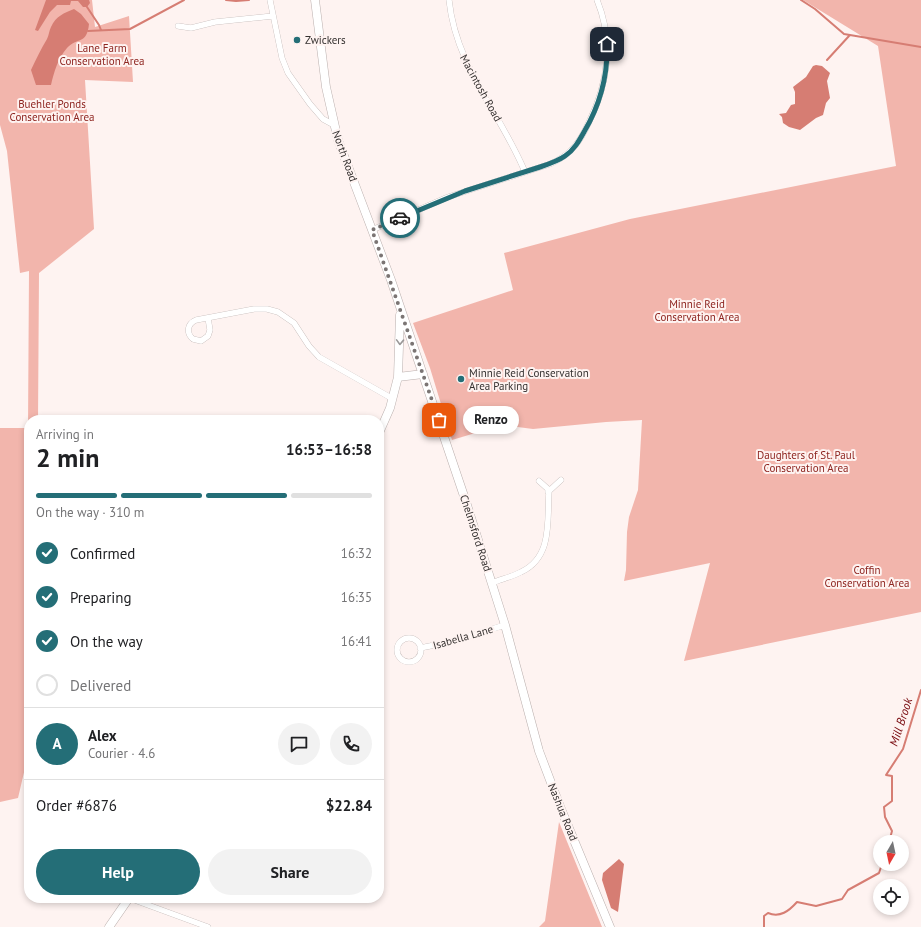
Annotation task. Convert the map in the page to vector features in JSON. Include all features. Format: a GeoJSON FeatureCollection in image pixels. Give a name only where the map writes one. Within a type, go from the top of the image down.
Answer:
{"type":"FeatureCollection","features":[{"type":"Feature","properties":{"kind":"main road","name":"North Road"},"geometry":{"type":"LineString","coordinates":[[315,0],[326,87],[338,140],[400,306]]}},
{"type":"Feature","properties":{"kind":"main road"},"geometry":{"type":"LineString","coordinates":[[398,377],[423,374],[400,306]]}},
{"type":"Feature","properties":{"kind":"main road"},"geometry":{"type":"LineString","coordinates":[[384,424],[388,416],[398,377],[401,321],[400,306]]}},
{"type":"Feature","properties":{"kind":"main road","name":"Chelmsford Road"},"geometry":{"type":"LineString","coordinates":[[423,374],[492,583],[524,694]]}},
{"type":"Feature","properties":{"kind":"main road","name":"Nashua Road"},"geometry":{"type":"LineString","coordinates":[[524,694],[539,751],[610,927]]}},
{"type":"Feature","properties":{"kind":"main road"},"geometry":{"type":"LineString","coordinates":[[109,927],[126,903]]}},
{"type":"Feature","properties":{"kind":"street"},"geometry":{"type":"LineString","coordinates":[[270,0],[282,58],[288,73],[310,104],[323,118],[334,125]]}},
{"type":"Feature","properties":{"kind":"street","name":"Macintosh Road"},"geometry":{"type":"LineString","coordinates":[[449,0],[453,27],[464,58],[512,142],[525,172]]}},
{"type":"Feature","properties":{"kind":"street"},"geometry":{"type":"LineString","coordinates":[[372,230],[448,197],[555,162],[570,152],[581,137],[598,104],[604,84],[608,53],[605,23],[597,0]]}},
{"type":"Feature","properties":{"kind":"street"},"geometry":{"type":"LineString","coordinates":[[178,26],[191,28],[215,22],[273,16]]}},
{"type":"Feature","properties":{"kind":"street"},"geometry":{"type":"LineString","coordinates":[[208,318],[210,330],[208,336],[201,341],[193,339],[188,332],[190,324],[196,320],[254,309],[267,309],[278,312],[294,323],[313,351],[323,360],[393,398]]}},
{"type":"Feature","properties":{"kind":"street"},"geometry":{"type":"LineString","coordinates":[[492,583],[524,571],[534,564],[541,555],[546,537],[548,492],[539,480]]}},
{"type":"Feature","properties":{"kind":"street"},"geometry":{"type":"LineString","coordinates":[[548,492],[561,480]]}},
{"type":"Feature","properties":{"kind":"street","name":"Isabella Lane"},"geometry":{"type":"LineString","coordinates":[[420,648],[450,642],[505,625]]}},
{"type":"Feature","properties":{"kind":"street","name":"Isabella Lane"},"geometry":{"type":"LineString","coordinates":[[407,639],[414,640],[419,644],[420,648],[419,656],[412,662],[404,661],[398,653],[399,645],[407,639]]}},
{"type":"Feature","properties":{"kind":"street"},"geometry":{"type":"LineString","coordinates":[[143,903],[208,927]]}},
{"type":"Feature","properties":{"kind":"green space"},"geometry":{"type":"Polygon","coordinates":[[[0,0],[92,0],[95,27],[129,16],[133,82],[85,80],[94,229],[39,273],[38,415],[28,415],[29,271],[20,273],[7,151],[0,125],[0,0]]]}},
{"type":"Feature","properties":{"kind":"green space"},"geometry":{"type":"Polygon","coordinates":[[[803,0],[921,0],[921,612],[684,661],[710,563],[624,581],[629,517],[638,490],[642,420],[533,429],[502,425],[452,440],[430,368],[413,323],[513,290],[504,253],[630,219],[896,166],[878,46],[803,0]]]}},
{"type":"Feature","properties":{"kind":"green space"},"geometry":{"type":"Polygon","coordinates":[[[0,428],[24,428],[24,772],[18,798],[0,802],[0,428]]]}},
{"type":"Feature","properties":{"kind":"green space"},"geometry":{"type":"Polygon","coordinates":[[[559,822],[602,927],[539,927],[545,921],[559,822]]]}},
{"type":"Feature","properties":{"kind":"shaded area"},"geometry":{"type":"Polygon","coordinates":[[[46,0],[89,0],[90,3],[87,7],[83,7],[78,1],[71,1],[70,5],[57,5],[50,12],[38,31],[35,30],[46,0]]]}},
{"type":"Feature","properties":{"kind":"shaded area"},"geometry":{"type":"Polygon","coordinates":[[[74,9],[81,14],[89,24],[86,35],[84,38],[67,48],[61,56],[51,85],[36,85],[31,70],[47,39],[53,23],[64,14],[74,9]]]}},
{"type":"Feature","properties":{"kind":"shaded area"},"geometry":{"type":"Polygon","coordinates":[[[813,66],[822,66],[830,73],[827,81],[830,98],[826,103],[823,115],[816,118],[800,130],[789,127],[783,123],[782,117],[779,114],[786,113],[791,105],[795,104],[795,92],[793,87],[806,77],[813,66]]]}},
{"type":"Feature","properties":{"kind":"shaded area"},"geometry":{"type":"Polygon","coordinates":[[[619,859],[624,864],[618,912],[611,908],[602,880],[603,873],[619,859]]]}},
{"type":"Feature","properties":{"kind":"waterway"},"geometry":{"type":"LineString","coordinates":[[88,31],[130,29],[184,0]]}},
{"type":"Feature","properties":{"kind":"waterway"},"geometry":{"type":"LineString","coordinates":[[226,0],[249,0]]}},
{"type":"Feature","properties":{"kind":"waterway"},"geometry":{"type":"LineString","coordinates":[[801,0],[815,9],[844,34],[921,47]]}},
{"type":"Feature","properties":{"kind":"waterway"},"geometry":{"type":"LineString","coordinates":[[87,7],[101,30]]}},
{"type":"Feature","properties":{"kind":"waterway"},"geometry":{"type":"LineString","coordinates":[[827,60],[849,36]]}},
{"type":"Feature","properties":{"kind":"waterway","name":"Mill Brook"},"geometry":{"type":"LineString","coordinates":[[891,835],[892,831],[885,817],[884,807],[892,801],[892,776],[886,775],[903,749],[921,690]]}},
{"type":"Feature","properties":{"kind":"waterway","name":"Mill Brook"},"geometry":{"type":"LineString","coordinates":[[764,927],[764,916],[768,913],[776,915],[784,913],[797,902],[816,906],[842,899],[848,890],[879,873],[880,871]]}},
{"type":"Feature","properties":{"kind":"way so far"},"geometry":{"type":"LineString","coordinates":[[400,218],[372,230],[391,280],[439,420]]}},
{"type":"Feature","properties":{"kind":"place","name":"Zwickers"},"geometry":{"type":"Point","coordinates":[297,40]}},
{"type":"Feature","properties":{"kind":"place","name":"Minnie Reid Conservation Area Parking"},"geometry":{"type":"Point","coordinates":[461,379]}},
{"type":"Feature","properties":{"kind":"place","name":"Renzo"},"geometry":{"type":"Point","coordinates":[439,420]}},
{"type":"Feature","properties":{"kind":"route"},"geometry":{"type":"LineString","coordinates":[[400,218],[448,197],[555,162],[566,156],[575,147],[588,126],[598,104],[606,75],[607,44]]}},
{"type":"Feature","properties":{"kind":"park label","name":"Lane Farm Conservation Area"},"geometry":{"type":"Point","coordinates":[102,54]}},
{"type":"Feature","properties":{"kind":"park label","name":"Buehler Ponds Conservation Area"},"geometry":{"type":"Point","coordinates":[52,110]}},
{"type":"Feature","properties":{"kind":"park label","name":"Minnie Reid Conservation Area"},"geometry":{"type":"Point","coordinates":[697,310]}},
{"type":"Feature","properties":{"kind":"park label","name":"Daughters of St. Paul Conservation Area"},"geometry":{"type":"Point","coordinates":[806,461]}},
{"type":"Feature","properties":{"kind":"park label","name":"Coffin Conservation Area"},"geometry":{"type":"Point","coordinates":[867,576]}}]}
